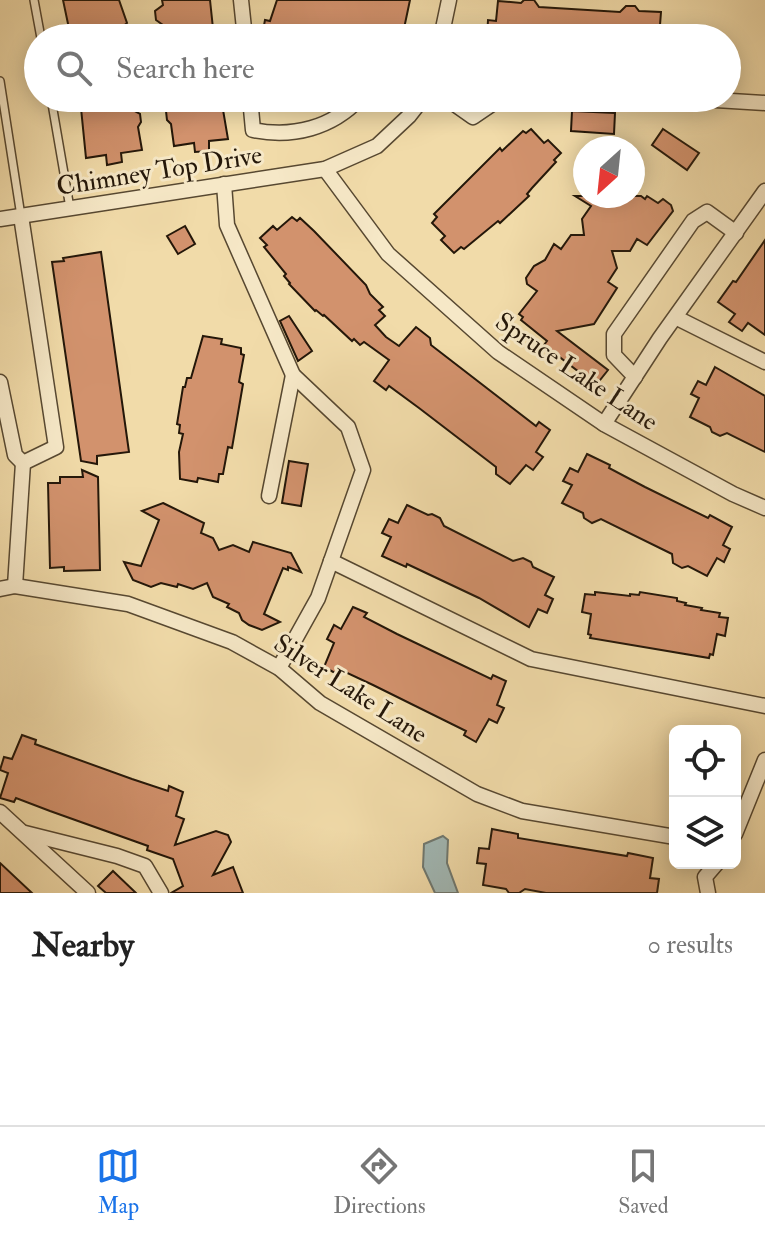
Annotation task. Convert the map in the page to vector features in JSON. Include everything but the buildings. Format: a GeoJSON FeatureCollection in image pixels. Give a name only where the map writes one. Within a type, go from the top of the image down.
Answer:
{"type":"FeatureCollection","features":[{"type":"Feature","properties":{"kind":"street"},"geometry":{"type":"LineString","coordinates":[[241,0],[244,24]]}},
{"type":"Feature","properties":{"kind":"street"},"geometry":{"type":"LineString","coordinates":[[444,24],[449,0]]}},
{"type":"Feature","properties":{"kind":"street"},"geometry":{"type":"LineString","coordinates":[[741,102],[765,103]]}},
{"type":"Feature","properties":{"kind":"street"},"geometry":{"type":"LineString","coordinates":[[251,112],[253,130],[271,134],[316,128],[347,112]]}},
{"type":"Feature","properties":{"kind":"street","name":"Chimney Top Drive"},"geometry":{"type":"LineString","coordinates":[[0,219],[325,169],[377,146],[412,112]]}},
{"type":"Feature","properties":{"kind":"street","name":"Spruce Lake Lane"},"geometry":{"type":"LineString","coordinates":[[325,169],[388,254],[498,352],[604,424],[765,508]]}},
{"type":"Feature","properties":{"kind":"street"},"geometry":{"type":"LineString","coordinates":[[224,184],[227,225],[293,375],[348,427],[363,470],[318,598],[279,668]]}},
{"type":"Feature","properties":{"kind":"street"},"geometry":{"type":"LineString","coordinates":[[604,424],[765,191]]}},
{"type":"Feature","properties":{"kind":"street"},"geometry":{"type":"LineString","coordinates":[[635,377],[614,355],[614,334],[684,233],[693,221],[707,212],[736,233]]}},
{"type":"Feature","properties":{"kind":"street"},"geometry":{"type":"LineString","coordinates":[[21,216],[56,447],[23,463]]}},
{"type":"Feature","properties":{"kind":"street"},"geometry":{"type":"LineString","coordinates":[[677,318],[765,362]]}},
{"type":"Feature","properties":{"kind":"street"},"geometry":{"type":"LineString","coordinates":[[269,496],[293,375]]}},
{"type":"Feature","properties":{"kind":"street"},"geometry":{"type":"LineString","coordinates":[[0,382],[15,455],[23,463],[15,586]]}},
{"type":"Feature","properties":{"kind":"street"},"geometry":{"type":"LineString","coordinates":[[331,561],[531,659],[765,706]]}},
{"type":"Feature","properties":{"kind":"street","name":"Silver Lake Lane"},"geometry":{"type":"LineString","coordinates":[[0,589],[15,586],[128,604],[232,642],[279,668],[320,703],[477,794],[522,811],[669,836]]}},
{"type":"Feature","properties":{"kind":"street"},"geometry":{"type":"LineString","coordinates":[[741,819],[765,760]]}},
{"type":"Feature","properties":{"kind":"street"},"geometry":{"type":"LineString","coordinates":[[0,812],[88,893]]}},
{"type":"Feature","properties":{"kind":"street"},"geometry":{"type":"LineString","coordinates":[[25,833],[145,866],[161,893]]}},
{"type":"Feature","properties":{"kind":"street"},"geometry":{"type":"LineString","coordinates":[[708,893],[705,877],[712,869]]}},
{"type":"Feature","properties":{"kind":"lane"},"geometry":{"type":"LineString","coordinates":[[34,0],[38,24]]}},
{"type":"Feature","properties":{"kind":"lane"},"geometry":{"type":"LineString","coordinates":[[0,81],[21,216]]}},
{"type":"Feature","properties":{"kind":"lane"},"geometry":{"type":"LineString","coordinates":[[53,112],[70,208]]}},
{"type":"Feature","properties":{"kind":"water"},"geometry":{"type":"Polygon","coordinates":[[[443,836],[448,840],[447,863],[458,893],[435,893],[423,867],[424,844],[443,836]]]}}]}
